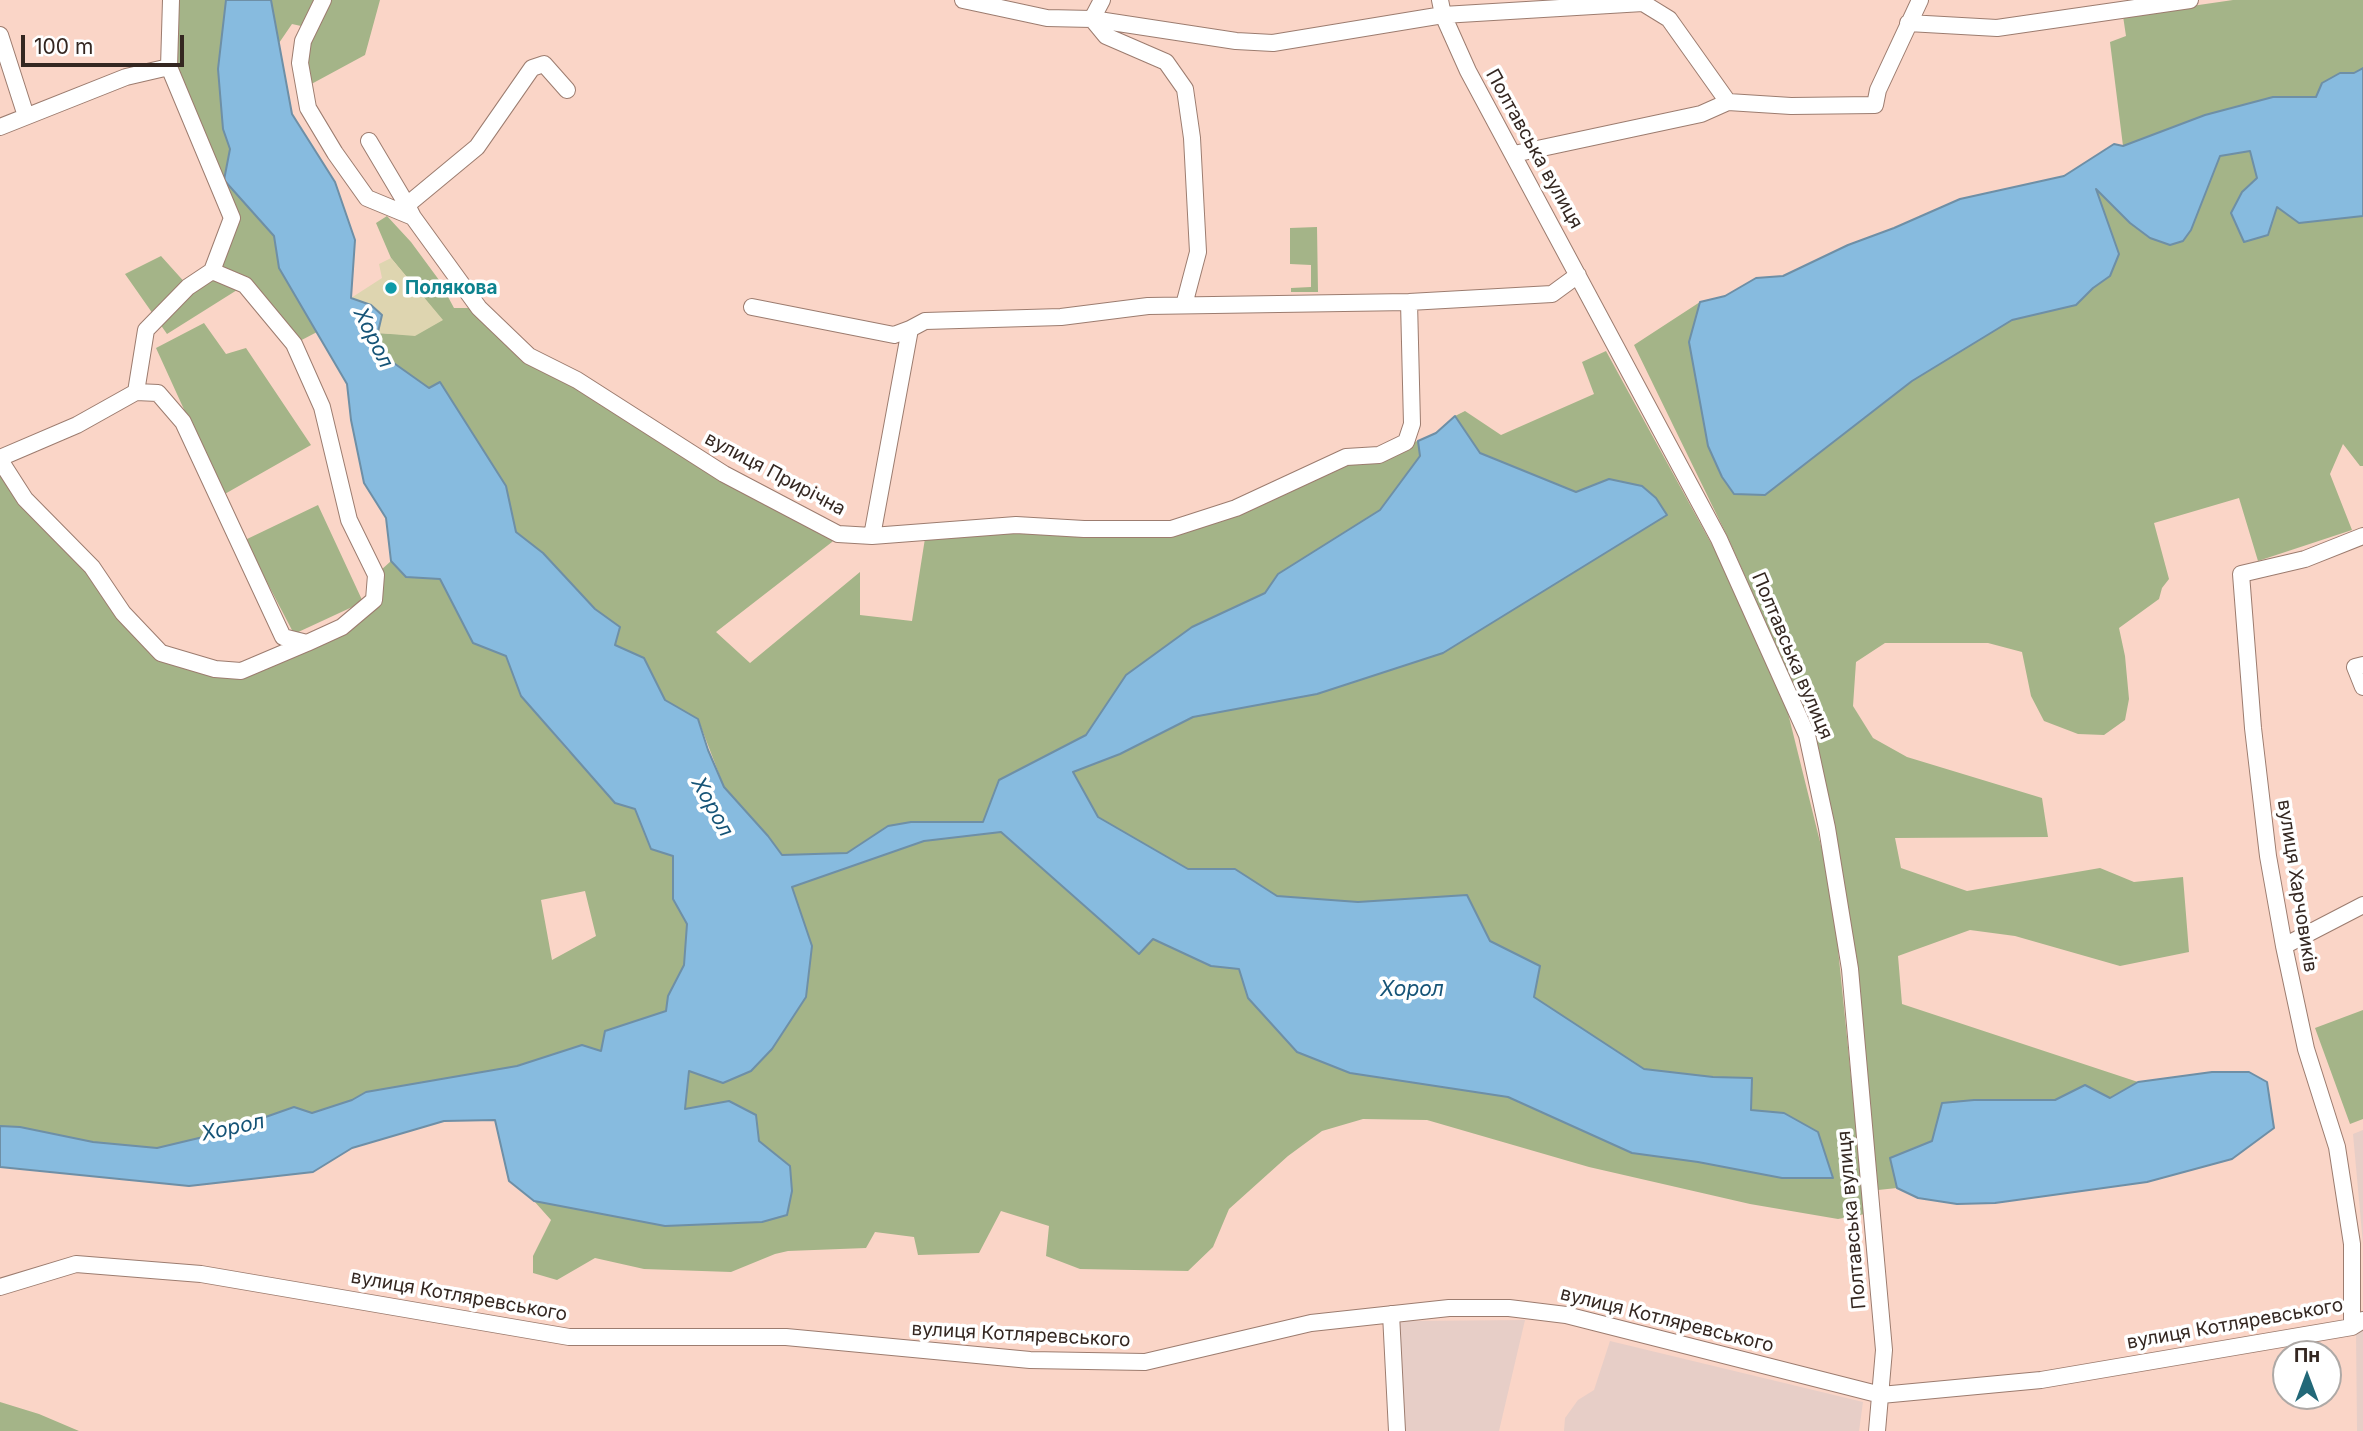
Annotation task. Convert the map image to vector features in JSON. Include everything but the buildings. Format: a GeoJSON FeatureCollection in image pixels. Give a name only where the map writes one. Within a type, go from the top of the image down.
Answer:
{"type":"FeatureCollection","features":[{"type":"Feature","properties":{"kind":"street"},"geometry":{"type":"LineString","coordinates":[[136,392],[146,330],[188,287],[212,271],[232,218],[169,67],[171,0]]}},
{"type":"Feature","properties":{"kind":"street"},"geometry":{"type":"LineString","coordinates":[[323,0],[303,41],[300,63],[308,108],[367,198],[410,211],[477,146],[532,68],[544,64],[567,90]]}},
{"type":"Feature","properties":{"kind":"street"},"geometry":{"type":"LineString","coordinates":[[963,0],[1047,18],[1092,19],[1236,41],[1273,43],[1442,8],[1643,3],[1669,19],[1728,102]]}},
{"type":"Feature","properties":{"kind":"street"},"geometry":{"type":"LineString","coordinates":[[1092,19],[1102,0]]}},
{"type":"Feature","properties":{"kind":"street"},"geometry":{"type":"LineString","coordinates":[[1514,155],[1701,114],[1728,102],[1791,106],[1875,106],[1878,90],[1920,0]]}},
{"type":"Feature","properties":{"kind":"street"},"geometry":{"type":"LineString","coordinates":[[1908,23],[1997,29],[2190,0]]}},
{"type":"Feature","properties":{"kind":"street","name":"Полтавська вулиця"},"geometry":{"type":"LineString","coordinates":[[1442,8],[1468,71],[1719,539],[1807,735],[1828,828],[1850,969],[1884,1350],[1877,1431]]}},
{"type":"Feature","properties":{"kind":"street"},"geometry":{"type":"LineString","coordinates":[[1092,19],[1107,36],[1166,62],[1185,89],[1192,138],[1198,252],[1184,305]]}},
{"type":"Feature","properties":{"kind":"street"},"geometry":{"type":"LineString","coordinates":[[0,35],[26,116]]}},
{"type":"Feature","properties":{"kind":"street"},"geometry":{"type":"LineString","coordinates":[[0,127],[127,77],[169,67]]}},
{"type":"Feature","properties":{"kind":"street","name":"вулиця Прирічна"},"geometry":{"type":"LineString","coordinates":[[369,141],[410,211],[479,309],[529,356],[577,380],[735,480],[838,534],[872,536],[1016,525],[1084,529],[1171,529],[1236,508],[1346,457],[1379,455],[1406,442],[1412,424],[1409,302]]}},
{"type":"Feature","properties":{"kind":"street"},"geometry":{"type":"LineString","coordinates":[[212,271],[245,285],[294,344],[322,407],[349,520],[376,575],[374,600],[342,627],[307,643],[241,671],[215,669],[161,653],[123,613],[92,567],[25,499],[0,459],[77,425],[136,392],[158,393],[183,422],[283,636],[307,643]]}},
{"type":"Feature","properties":{"kind":"street"},"geometry":{"type":"LineString","coordinates":[[752,307],[894,335],[926,321],[1061,317],[1148,306],[1409,302],[1552,294],[1578,275]]}},
{"type":"Feature","properties":{"kind":"street"},"geometry":{"type":"LineString","coordinates":[[872,536],[910,329]]}},
{"type":"Feature","properties":{"kind":"street","name":"вулиця Харчовиків"},"geometry":{"type":"LineString","coordinates":[[2358,1323],[2351,1244],[2337,1147],[2306,1049],[2284,946],[2265,830],[2253,728],[2241,575],[2305,559],[2363,537]]}},
{"type":"Feature","properties":{"kind":"street"},"geometry":{"type":"LineString","coordinates":[[2363,664],[2355,667],[2363,687]]}},
{"type":"Feature","properties":{"kind":"street"},"geometry":{"type":"LineString","coordinates":[[2284,946],[2363,905]]}},
{"type":"Feature","properties":{"kind":"street","name":"вулиця Котляревського"},"geometry":{"type":"LineString","coordinates":[[0,1287],[76,1264],[201,1274],[569,1337],[786,1337],[1030,1360],[1145,1362],[1311,1323],[1449,1308],[1509,1308],[1566,1315],[1881,1395],[2041,1380],[2358,1323]]}},
{"type":"Feature","properties":{"kind":"street"},"geometry":{"type":"LineString","coordinates":[[1391,1314],[1397,1431]]}},
{"type":"Feature","properties":{"kind":"shaded area"},"geometry":{"type":"Polygon","coordinates":[[[2363,1130],[2363,1244],[2353,1134],[2363,1130]]]}},
{"type":"Feature","properties":{"kind":"shaded area"},"geometry":{"type":"Polygon","coordinates":[[[1525,1320],[1499,1431],[1404,1431],[1399,1321],[1525,1320]]]}},
{"type":"Feature","properties":{"kind":"shaded area"},"geometry":{"type":"Polygon","coordinates":[[[2363,1330],[2363,1431],[2357,1431],[2356,1331],[2363,1330]]]}},
{"type":"Feature","properties":{"kind":"shaded area"},"geometry":{"type":"Polygon","coordinates":[[[1610,1341],[1863,1402],[1859,1431],[1564,1431],[1565,1418],[1578,1400],[1594,1390],[1610,1341]]]}},
{"type":"Feature","properties":{"kind":"green space"},"geometry":{"type":"Polygon","coordinates":[[[171,0],[226,0],[218,69],[223,129],[230,149],[224,180],[274,236],[279,268],[317,332],[294,344],[245,285],[167,334],[125,274],[161,256],[188,286],[212,271],[232,218],[171,66],[171,0]]]}},
{"type":"Feature","properties":{"kind":"green space"},"geometry":{"type":"Polygon","coordinates":[[[271,0],[380,0],[365,55],[304,88],[310,28],[292,24],[279,43],[271,0]]]}},
{"type":"Feature","properties":{"kind":"green space"},"geometry":{"type":"Polygon","coordinates":[[[2233,0],[2363,0],[2363,68],[2354,73],[2340,73],[2322,83],[2317,97],[2273,97],[2205,115],[2123,146],[2110,42],[2126,36],[2123,16],[2233,0]]]}},
{"type":"Feature","properties":{"kind":"green space"},"geometry":{"type":"Polygon","coordinates":[[[2250,151],[2257,178],[2242,192],[2276,206],[2299,223],[2363,216],[2363,466],[2360,466],[2343,444],[2330,474],[2352,530],[2258,561],[2239,498],[2154,523],[2169,579],[2162,588],[2159,599],[2119,628],[2129,699],[2125,720],[2104,735],[2078,734],[2044,721],[2031,696],[2022,652],[1988,643],[1885,643],[1856,662],[1853,706],[1873,738],[1907,757],[2042,798],[2048,837],[1895,838],[1901,868],[1967,891],[2100,868],[2134,882],[2183,877],[2189,952],[2120,966],[2015,936],[1970,930],[1898,956],[1902,1004],[2138,1082],[2110,1098],[2085,1085],[2055,1100],[1974,1100],[1932,1141],[1891,1158],[1897,1188],[1878,1190],[1857,959],[1816,735],[1729,540],[1634,345],[1700,302],[1689,342],[1708,446],[1765,495],[1912,381],[2012,320],[2076,305],[2109,276],[2119,254],[2095,188],[2130,223],[2150,238],[2170,245],[2191,230],[2220,155],[2250,151]]]}},
{"type":"Feature","properties":{"kind":"green space"},"geometry":{"type":"Polygon","coordinates":[[[387,216],[411,242],[439,280],[454,308],[479,308],[529,356],[838,534],[832,542],[716,632],[750,663],[860,572],[860,615],[912,621],[926,532],[1171,529],[1346,457],[1418,441],[1421,456],[1380,510],[1278,574],[1265,593],[1192,627],[1126,675],[1086,735],[999,780],[983,822],[911,822],[888,826],[847,854],[782,855],[724,787],[698,719],[665,700],[644,658],[615,645],[620,627],[595,609],[543,553],[516,532],[506,486],[440,382],[429,388],[374,349],[378,333],[415,335],[442,320],[391,258],[376,223],[387,216]]]}},
{"type":"Feature","properties":{"kind":"green space"},"geometry":{"type":"Polygon","coordinates":[[[1317,227],[1318,292],[1291,292],[1291,288],[1311,287],[1311,265],[1290,264],[1290,228],[1317,227]]]}},
{"type":"Feature","properties":{"kind":"green space"},"geometry":{"type":"Polygon","coordinates":[[[204,323],[226,354],[246,348],[311,445],[223,495],[156,348],[204,323]]]}},
{"type":"Feature","properties":{"kind":"green space"},"geometry":{"type":"Polygon","coordinates":[[[1606,351],[1723,565],[1785,701],[1832,890],[1865,1214],[1838,1219],[1750,1204],[1589,1167],[1427,1120],[1363,1119],[1322,1131],[1288,1156],[1229,1209],[1213,1247],[1188,1271],[1080,1269],[1046,1256],[1049,1226],[1001,1211],[979,1253],[918,1255],[914,1237],[875,1232],[866,1248],[788,1251],[731,1272],[644,1269],[595,1258],[557,1280],[533,1273],[533,1256],[551,1220],[534,1201],[665,1226],[790,1166],[759,1141],[756,1115],[729,1101],[684,1109],[689,1070],[812,946],[792,887],[924,841],[1001,832],[1139,953],[1153,939],[1211,966],[1240,969],[1248,998],[1298,1052],[1350,1073],[1508,1097],[1632,1153],[1698,1162],[1784,1113],[1751,1110],[1752,1078],[1713,1077],[1644,1069],[1534,997],[1540,966],[1490,941],[1467,895],[1358,902],[1277,896],[1234,869],[1188,869],[1098,817],[1072,772],[1120,754],[1193,717],[1317,694],[1443,653],[1666,515],[1609,479],[1576,493],[1480,453],[1455,416],[1465,411],[1501,435],[1594,394],[1582,362],[1606,351]]]}},
{"type":"Feature","properties":{"kind":"green space"},"geometry":{"type":"Polygon","coordinates":[[[0,460],[161,653],[241,671],[307,643],[374,600],[380,571],[391,561],[406,577],[440,579],[473,643],[506,656],[521,696],[568,751],[635,809],[651,849],[673,856],[673,899],[687,924],[684,965],[668,996],[666,1011],[605,1031],[601,1052],[582,1045],[517,1066],[366,1092],[352,1100],[312,1113],[294,1107],[220,1133],[157,1148],[93,1142],[21,1127],[0,1126],[0,460]],[[585,891],[541,900],[552,960],[596,936],[585,891]]]}},
{"type":"Feature","properties":{"kind":"green space"},"geometry":{"type":"Polygon","coordinates":[[[318,505],[363,602],[294,634],[245,540],[318,505]]]}},
{"type":"Feature","properties":{"kind":"green space"},"geometry":{"type":"Polygon","coordinates":[[[2363,1010],[2363,1119],[2350,1124],[2315,1028],[2363,1010]]]}},
{"type":"Feature","properties":{"kind":"green space"},"geometry":{"type":"Polygon","coordinates":[[[0,1402],[39,1414],[79,1431],[0,1431],[0,1402]]]}},
{"type":"Feature","properties":{"kind":"sand","name":"Полякова"},"geometry":{"type":"Polygon","coordinates":[[[391,258],[443,320],[415,336],[378,333],[382,314],[351,298],[382,278],[379,264],[391,258]]]}},
{"type":"Feature","properties":{"kind":"water","name":"Хорол"},"geometry":{"type":"Polygon","coordinates":[[[226,0],[271,0],[292,114],[335,182],[355,240],[351,298],[371,305],[382,315],[374,349],[429,388],[440,382],[506,486],[516,532],[543,553],[595,609],[620,627],[615,645],[644,658],[665,700],[698,719],[724,787],[782,855],[847,853],[888,826],[911,822],[983,822],[999,780],[1086,735],[1126,675],[1192,627],[1265,593],[1278,574],[1380,510],[1420,456],[1418,441],[1436,433],[1455,416],[1480,453],[1576,492],[1609,479],[1642,486],[1656,498],[1667,515],[1443,653],[1317,694],[1193,717],[1120,754],[1073,772],[1098,817],[1188,869],[1235,869],[1277,896],[1358,902],[1467,895],[1490,941],[1540,966],[1534,997],[1644,1069],[1713,1077],[1752,1078],[1751,1110],[1784,1113],[1818,1132],[1833,1178],[1782,1178],[1632,1153],[1508,1097],[1350,1073],[1297,1052],[1248,998],[1239,969],[1211,966],[1153,939],[1139,954],[1001,832],[924,841],[792,887],[812,946],[806,997],[772,1049],[751,1071],[723,1083],[689,1071],[685,1109],[729,1101],[756,1115],[759,1141],[790,1166],[792,1191],[787,1215],[762,1222],[665,1226],[534,1201],[509,1181],[495,1120],[444,1121],[352,1148],[313,1172],[189,1186],[0,1167],[0,1126],[20,1127],[93,1142],[157,1148],[220,1133],[294,1107],[312,1113],[352,1100],[366,1092],[517,1066],[582,1045],[601,1051],[605,1031],[666,1011],[668,996],[684,965],[687,924],[673,899],[673,856],[651,849],[635,809],[615,803],[521,696],[506,656],[473,643],[440,579],[406,577],[391,561],[386,518],[364,483],[351,420],[347,384],[279,268],[274,236],[224,180],[230,149],[223,129],[218,69],[226,0]]]}},
{"type":"Feature","properties":{"kind":"water"},"geometry":{"type":"Polygon","coordinates":[[[2363,68],[2363,216],[2299,223],[2277,207],[2268,235],[2244,242],[2231,213],[2242,192],[2257,178],[2250,151],[2220,156],[2191,230],[2183,241],[2170,245],[2150,238],[2130,223],[2096,189],[2119,254],[2110,276],[2076,305],[2012,320],[1912,381],[1765,495],[1734,494],[1722,477],[1708,446],[1689,342],[1700,302],[1725,296],[1756,278],[1783,276],[1848,245],[1960,199],[2064,176],[2114,144],[2123,146],[2205,115],[2273,97],[2316,97],[2322,83],[2340,73],[2354,73],[2363,68]]]}},
{"type":"Feature","properties":{"kind":"water"},"geometry":{"type":"Polygon","coordinates":[[[2212,1072],[2249,1072],[2267,1082],[2274,1128],[2232,1159],[2147,1182],[1995,1203],[1957,1204],[1918,1198],[1897,1188],[1890,1158],[1932,1141],[1942,1103],[1974,1100],[2055,1100],[2085,1085],[2110,1098],[2138,1082],[2212,1072]]]}},
{"type":"Feature","properties":{"kind":"place","name":"Полякова"},"geometry":{"type":"Point","coordinates":[391,288]}}]}
